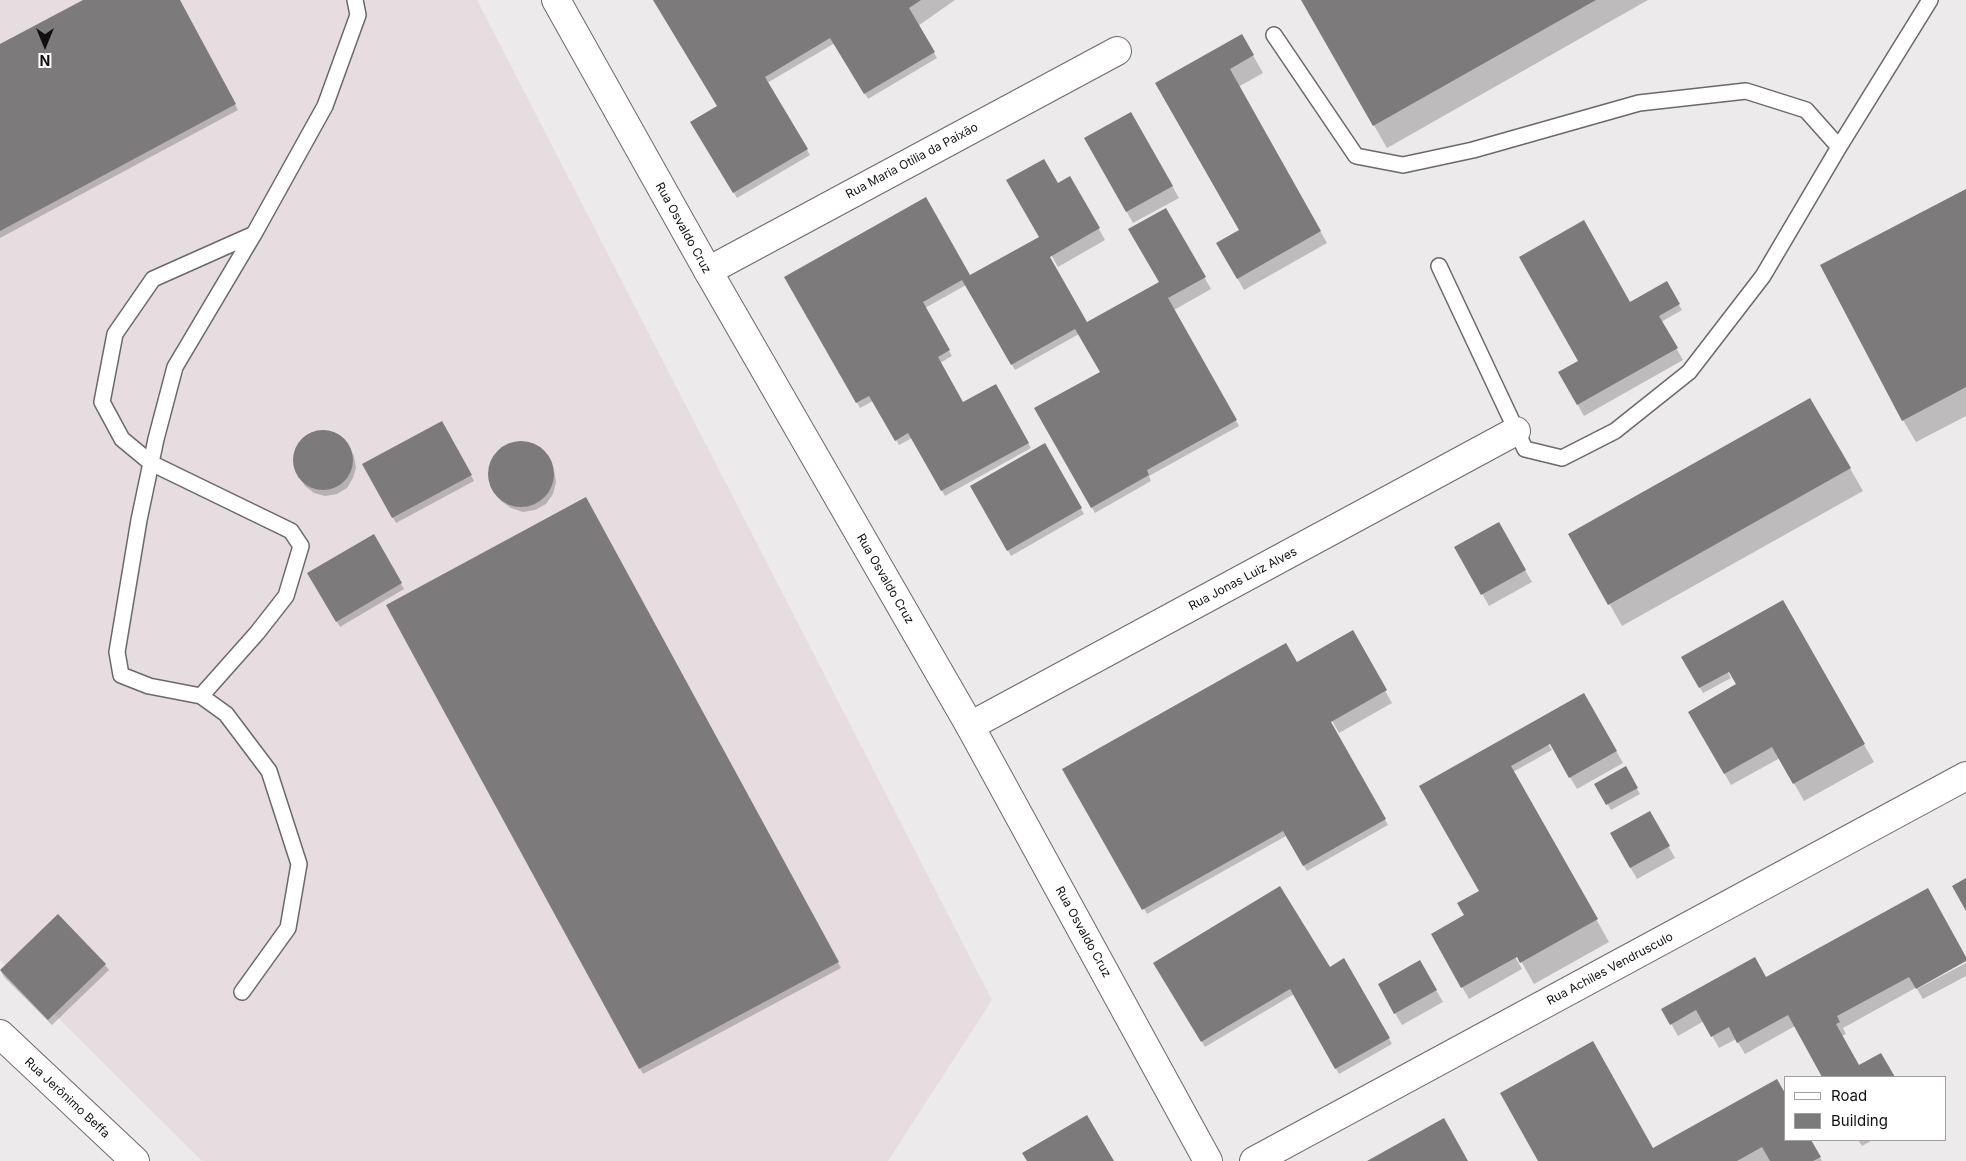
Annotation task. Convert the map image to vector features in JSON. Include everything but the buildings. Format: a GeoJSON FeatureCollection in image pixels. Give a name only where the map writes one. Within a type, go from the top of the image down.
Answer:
{"type":"FeatureCollection","features":[{"type":"Feature","properties":{"kind":"main road","name":"Rua Osvaldo Cruz"},"geometry":{"type":"LineString","coordinates":[[556,0],[708,271],[970,726],[1208,1161]]}},
{"type":"Feature","properties":{"kind":"main road","name":"Rua Maria Otília da Paixão"},"geometry":{"type":"LineString","coordinates":[[708,271],[1117,51]]}},
{"type":"Feature","properties":{"kind":"main road","name":"Rua Jonas Luiz Alves"},"geometry":{"type":"LineString","coordinates":[[970,726],[1516,431]]}},
{"type":"Feature","properties":{"kind":"main road","name":"Rua Achiles Vendrusculo"},"geometry":{"type":"LineString","coordinates":[[1254,1161],[1966,776]]}},
{"type":"Feature","properties":{"kind":"main road","name":"Rua Jerônimo Beffa"},"geometry":{"type":"LineString","coordinates":[[0,1034],[135,1161]]}},
{"type":"Feature","properties":{"kind":"lane"},"geometry":{"type":"LineString","coordinates":[[242,992],[288,928],[300,864],[269,771],[226,714],[200,696],[149,686],[121,675],[117,652],[139,520],[151,462],[175,366],[254,234],[325,106],[358,15],[355,0]]}},
{"type":"Feature","properties":{"kind":"lane"},"geometry":{"type":"LineString","coordinates":[[1439,266],[1525,449],[1562,458],[1614,431],[1689,372],[1763,276],[1839,147],[1930,0]]}},
{"type":"Feature","properties":{"kind":"lane"},"geometry":{"type":"LineString","coordinates":[[1274,35],[1356,156],[1403,165],[1473,150],[1639,103],[1746,92],[1806,110],[1839,147]]}},
{"type":"Feature","properties":{"kind":"lane"},"geometry":{"type":"LineString","coordinates":[[200,696],[257,633],[286,596],[300,546],[291,531],[151,462],[122,439],[102,402],[114,334],[153,279],[254,234]]}},
{"type":"Feature","properties":{"kind":"shaded area"},"geometry":{"type":"Polygon","coordinates":[[[0,0],[477,0],[992,1000],[888,1161],[202,1161],[0,960],[0,0]]]}}]}
